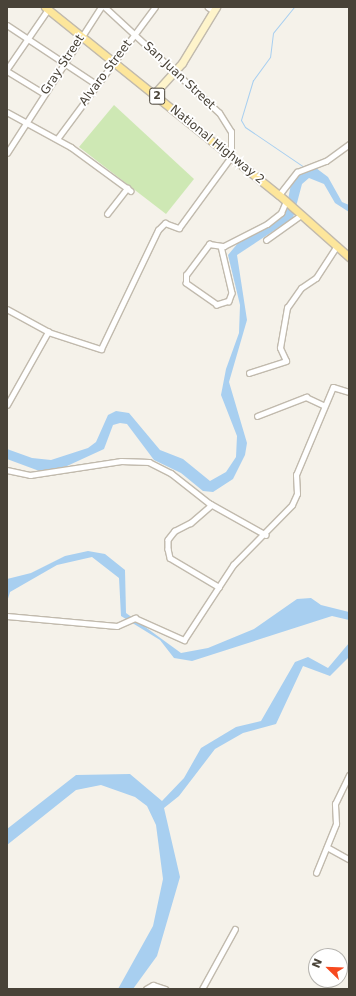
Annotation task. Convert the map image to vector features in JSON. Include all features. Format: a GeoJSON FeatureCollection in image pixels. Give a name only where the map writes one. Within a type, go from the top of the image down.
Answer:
{"type":"FeatureCollection","features":[{"type":"Feature","properties":{"kind":"main road","name":"National Highway 2"},"geometry":{"type":"LineString","coordinates":[[48,8],[279,195],[349,257]]}},
{"type":"Feature","properties":{"kind":"main road"},"geometry":{"type":"LineString","coordinates":[[154,94],[175,71],[212,8]]}},
{"type":"Feature","properties":{"kind":"street","name":"Gray Street"},"geometry":{"type":"LineString","coordinates":[[7,153],[25,122],[45,94],[101,7]]}},
{"type":"Feature","properties":{"kind":"street","name":"San Juan Street"},"geometry":{"type":"LineString","coordinates":[[104,7],[175,71],[225,120],[231,132],[231,157]]}},
{"type":"Feature","properties":{"kind":"street","name":"Alvaro Street"},"geometry":{"type":"LineString","coordinates":[[57,139],[96,84],[156,7]]}},
{"type":"Feature","properties":{"kind":"street"},"geometry":{"type":"LineString","coordinates":[[45,94],[7,70],[48,8]]}},
{"type":"Feature","properties":{"kind":"street"},"geometry":{"type":"LineString","coordinates":[[7,25],[96,84]]}},
{"type":"Feature","properties":{"kind":"street"},"geometry":{"type":"LineString","coordinates":[[7,112],[57,139],[129,189],[106,214]]}},
{"type":"Feature","properties":{"kind":"street"},"geometry":{"type":"LineString","coordinates":[[279,195],[301,169],[326,161],[349,144]]}},
{"type":"Feature","properties":{"kind":"street"},"geometry":{"type":"LineString","coordinates":[[7,309],[49,332],[101,349],[158,230],[165,223],[180,227],[231,157]]}},
{"type":"Feature","properties":{"kind":"street"},"geometry":{"type":"LineString","coordinates":[[222,246],[232,292],[229,301],[217,305],[185,278],[209,244],[222,246],[273,220],[287,202]]}},
{"type":"Feature","properties":{"kind":"street"},"geometry":{"type":"LineString","coordinates":[[266,240],[300,214]]}},
{"type":"Feature","properties":{"kind":"street"},"geometry":{"type":"LineString","coordinates":[[249,372],[286,361],[280,348],[287,308],[301,288],[316,278],[337,246]]}},
{"type":"Feature","properties":{"kind":"street"},"geometry":{"type":"LineString","coordinates":[[7,405],[49,332]]}},
{"type":"Feature","properties":{"kind":"street"},"geometry":{"type":"LineString","coordinates":[[7,616],[127,624],[132,620],[139,619],[173,638],[184,640],[233,565],[266,535],[295,499],[296,475],[323,405],[334,385],[349,392]]}},
{"type":"Feature","properties":{"kind":"street"},"geometry":{"type":"LineString","coordinates":[[257,416],[306,397],[323,405]]}},
{"type":"Feature","properties":{"kind":"street"},"geometry":{"type":"LineString","coordinates":[[7,470],[30,475],[121,461],[149,462],[183,480],[212,505],[266,535]]}},
{"type":"Feature","properties":{"kind":"street"},"geometry":{"type":"LineString","coordinates":[[212,505],[191,523],[175,531],[168,540],[168,549],[170,558],[219,587]]}},
{"type":"Feature","properties":{"kind":"street"},"geometry":{"type":"LineString","coordinates":[[316,873],[336,824],[335,804],[349,775]]}},
{"type":"Feature","properties":{"kind":"street"},"geometry":{"type":"LineString","coordinates":[[326,847],[349,859]]}},
{"type":"Feature","properties":{"kind":"street"},"geometry":{"type":"LineString","coordinates":[[202,989],[235,929]]}},
{"type":"Feature","properties":{"kind":"street"},"geometry":{"type":"LineString","coordinates":[[146,989],[153,985],[165,989]]}},
{"type":"Feature","properties":{"kind":"green space"},"geometry":{"type":"Polygon","coordinates":[[[114,105],[194,179],[166,214],[79,147],[114,105]]]}},
{"type":"Feature","properties":{"kind":"water"},"geometry":{"type":"Polygon","coordinates":[[[316,168],[328,177],[342,202],[349,205],[349,212],[335,203],[324,184],[309,178],[302,184],[293,218],[237,255],[247,320],[229,382],[247,443],[245,455],[233,479],[213,492],[203,491],[181,473],[154,460],[127,424],[120,423],[113,425],[104,449],[67,466],[42,472],[7,459],[7,449],[32,458],[51,460],[88,448],[96,442],[108,415],[116,411],[129,413],[160,450],[183,459],[210,481],[226,472],[236,457],[237,436],[221,395],[226,369],[239,333],[240,305],[228,255],[238,243],[286,210],[291,184],[298,174],[316,168]]]}},
{"type":"Feature","properties":{"kind":"water"},"geometry":{"type":"Polygon","coordinates":[[[88,551],[105,554],[125,570],[126,613],[181,653],[208,648],[254,629],[297,599],[311,598],[321,605],[349,612],[349,620],[332,616],[192,661],[174,658],[160,640],[121,616],[119,578],[92,557],[57,565],[10,592],[7,602],[7,579],[31,573],[65,556],[88,551]]]}},
{"type":"Feature","properties":{"kind":"water"},"geometry":{"type":"Polygon","coordinates":[[[349,643],[349,657],[330,676],[303,666],[276,724],[243,733],[215,749],[179,796],[164,808],[180,877],[157,956],[133,989],[118,989],[153,926],[163,879],[156,825],[147,806],[135,797],[101,785],[76,790],[7,845],[7,829],[76,775],[130,774],[162,801],[184,778],[201,748],[236,727],[261,721],[295,662],[308,657],[328,668],[349,643]]]}},
{"type":"Feature","properties":{"kind":"waterway"},"geometry":{"type":"LineString","coordinates":[[294,7],[273,33],[270,57],[253,80],[241,120],[245,127],[304,167]]}}]}
